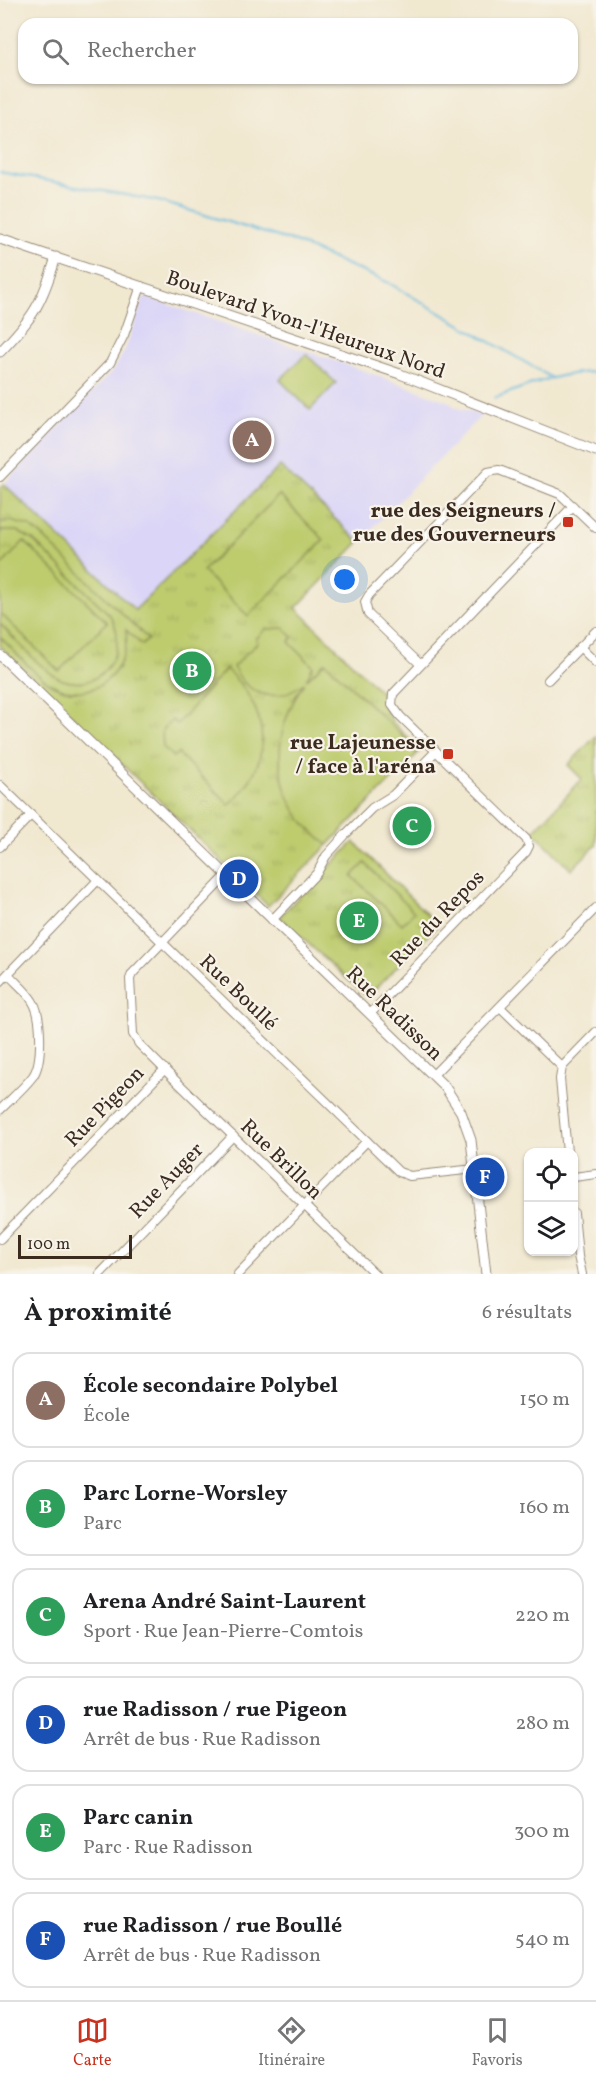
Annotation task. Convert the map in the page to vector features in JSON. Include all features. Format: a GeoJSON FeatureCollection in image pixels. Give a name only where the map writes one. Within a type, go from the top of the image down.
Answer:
{"type":"FeatureCollection","features":[{"type":"Feature","properties":{"kind":"street","name":"Boulevard Yvon-l'Heureux Nord"},"geometry":{"type":"LineString","coordinates":[[0,239],[400,374],[596,451]]}},
{"type":"Feature","properties":{"kind":"street"},"geometry":{"type":"LineString","coordinates":[[0,352],[34,314],[45,292],[56,257]]}},
{"type":"Feature","properties":{"kind":"street"},"geometry":{"type":"LineString","coordinates":[[0,477],[110,363],[124,336],[141,286]]}},
{"type":"Feature","properties":{"kind":"street"},"geometry":{"type":"LineString","coordinates":[[420,664],[366,612],[366,600],[492,470],[501,471],[562,496],[596,528]]}},
{"type":"Feature","properties":{"kind":"street"},"geometry":{"type":"LineString","coordinates":[[272,920],[316,873],[326,856],[347,833],[372,808],[393,795],[436,751],[393,707],[392,699],[396,690],[573,506]]}},
{"type":"Feature","properties":{"kind":"street"},"geometry":{"type":"LineString","coordinates":[[548,680],[596,631]]}},
{"type":"Feature","properties":{"kind":"street"},"geometry":{"type":"LineString","coordinates":[[580,647],[596,663]]}},
{"type":"Feature","properties":{"kind":"street","name":"Rue Radisson"},"geometry":{"type":"LineString","coordinates":[[0,655],[226,876],[434,1074],[454,1099],[471,1140],[486,1274]]}},
{"type":"Feature","properties":{"kind":"street","name":"Rue du Repos"},"geometry":{"type":"LineString","coordinates":[[370,1014],[526,852],[529,846],[526,839],[436,751]]}},
{"type":"Feature","properties":{"kind":"street","name":"Rue Boullé"},"geometry":{"type":"LineString","coordinates":[[0,785],[396,1170],[404,1174],[417,1175],[475,1169]]}},
{"type":"Feature","properties":{"kind":"street"},"geometry":{"type":"LineString","coordinates":[[0,846],[31,815]]}},
{"type":"Feature","properties":{"kind":"street","name":"Rue Pigeon"},"geometry":{"type":"LineString","coordinates":[[0,1239],[165,1070],[139,1044],[133,1034],[130,984],[134,971],[226,876]]}},
{"type":"Feature","properties":{"kind":"street"},"geometry":{"type":"LineString","coordinates":[[0,982],[98,880]]}},
{"type":"Feature","properties":{"kind":"street"},"geometry":{"type":"LineString","coordinates":[[434,1074],[596,908]]}},
{"type":"Feature","properties":{"kind":"street"},"geometry":{"type":"LineString","coordinates":[[0,1110],[33,1076],[39,1058],[39,1020],[35,1004],[8,974]]}},
{"type":"Feature","properties":{"kind":"street"},"geometry":{"type":"LineString","coordinates":[[500,1007],[562,1068]]}},
{"type":"Feature","properties":{"kind":"street"},"geometry":{"type":"LineString","coordinates":[[567,1148],[560,1079],[562,1068],[596,1032]]}},
{"type":"Feature","properties":{"kind":"street","name":"Rue Brillon"},"geometry":{"type":"LineString","coordinates":[[165,1070],[375,1274]]}},
{"type":"Feature","properties":{"kind":"street","name":"Rue Auger"},"geometry":{"type":"LineString","coordinates":[[100,1274],[233,1136]]}},
{"type":"Feature","properties":{"kind":"street"},"geometry":{"type":"LineString","coordinates":[[243,1272],[367,1141]]}},
{"type":"Feature","properties":{"kind":"street"},"geometry":{"type":"LineString","coordinates":[[578,1176],[596,1174]]}},
{"type":"Feature","properties":{"kind":"street"},"geometry":{"type":"LineString","coordinates":[[578,1256],[582,1274]]}},
{"type":"Feature","properties":{"kind":"shaded area"},"geometry":{"type":"Polygon","coordinates":[[[146,297],[365,371],[450,402],[454,407],[482,415],[359,542],[279,466],[135,610],[4,484],[115,368],[125,350],[146,297]]]}},
{"type":"Feature","properties":{"kind":"green space"},"geometry":{"type":"Polygon","coordinates":[[[306,354],[336,383],[310,410],[280,380],[306,354]]]}},
{"type":"Feature","properties":{"kind":"green space"},"geometry":{"type":"Polygon","coordinates":[[[280,466],[359,542],[296,608],[384,695],[384,704],[391,719],[421,750],[268,906],[0,646],[0,488],[4,484],[135,610],[280,466]]]}},
{"type":"Feature","properties":{"kind":"green space"},"geometry":{"type":"Polygon","coordinates":[[[279,495],[324,540],[248,616],[203,571],[279,495]]]}},
{"type":"Feature","properties":{"kind":"green space"},"geometry":{"type":"Polygon","coordinates":[[[11,521],[29,526],[41,535],[148,639],[142,645],[126,630],[126,645],[115,672],[94,688],[80,691],[66,690],[51,684],[0,637],[0,624],[47,670],[63,680],[77,682],[90,680],[101,674],[110,664],[117,640],[115,627],[109,614],[33,540],[17,531],[0,531],[0,522],[11,521]]]}},
{"type":"Feature","properties":{"kind":"green space"},"geometry":{"type":"Polygon","coordinates":[[[24,541],[107,622],[59,671],[0,613],[0,567],[24,541]]]}},
{"type":"Feature","properties":{"kind":"green space"},"geometry":{"type":"Polygon","coordinates":[[[284,628],[293,637],[289,642],[313,666],[306,680],[325,662],[416,749],[416,755],[328,845],[309,828],[295,810],[286,790],[281,769],[280,748],[284,726],[292,704],[304,683],[283,694],[264,694],[247,686],[233,667],[258,642],[256,639],[266,629],[284,628]]]}},
{"type":"Feature","properties":{"kind":"green space"},"geometry":{"type":"Polygon","coordinates":[[[226,669],[241,685],[252,702],[259,719],[262,736],[255,771],[229,805],[178,753],[173,757],[163,747],[162,730],[172,720],[177,724],[226,669]]]}},
{"type":"Feature","properties":{"kind":"green space"},"geometry":{"type":"Polygon","coordinates":[[[596,736],[596,845],[571,870],[538,836],[531,834],[582,779],[568,765],[596,736]]]}},
{"type":"Feature","properties":{"kind":"green space"},"geometry":{"type":"Polygon","coordinates":[[[354,842],[438,925],[367,997],[279,917],[354,842]]]}},
{"type":"Feature","properties":{"kind":"green space"},"geometry":{"type":"Polygon","coordinates":[[[365,863],[414,912],[402,924],[352,876],[365,863]]]}},
{"type":"Feature","properties":{"kind":"waterway"},"geometry":{"type":"LineString","coordinates":[[0,172],[158,201],[295,242],[389,283],[552,378]]}},
{"type":"Feature","properties":{"kind":"waterway"},"geometry":{"type":"LineString","coordinates":[[495,398],[557,377],[596,372]]}},
{"type":"Feature","properties":{"kind":"place","name":"École secondaire Polybel"},"geometry":{"type":"Point","coordinates":[252,440]}},
{"type":"Feature","properties":{"kind":"place","name":"rue des Seigneurs / rue des Gouverneurs"},"geometry":{"type":"Point","coordinates":[568,522]}},
{"type":"Feature","properties":{"kind":"place","name":"Parc Lorne-Worsley"},"geometry":{"type":"Point","coordinates":[192,671]}},
{"type":"Feature","properties":{"kind":"place","name":"rue Lajeunesse / face à l'aréna"},"geometry":{"type":"Point","coordinates":[448,754]}},
{"type":"Feature","properties":{"kind":"place","name":"Arena André Saint-Laurent"},"geometry":{"type":"Point","coordinates":[412,826]}},
{"type":"Feature","properties":{"kind":"place","name":"rue Radisson / rue Pigeon"},"geometry":{"type":"Point","coordinates":[239,879]}},
{"type":"Feature","properties":{"kind":"place","name":"Parc canin"},"geometry":{"type":"Point","coordinates":[359,921]}},
{"type":"Feature","properties":{"kind":"place","name":"rue Radisson / rue Boullé"},"geometry":{"type":"Point","coordinates":[485,1177]}}]}
